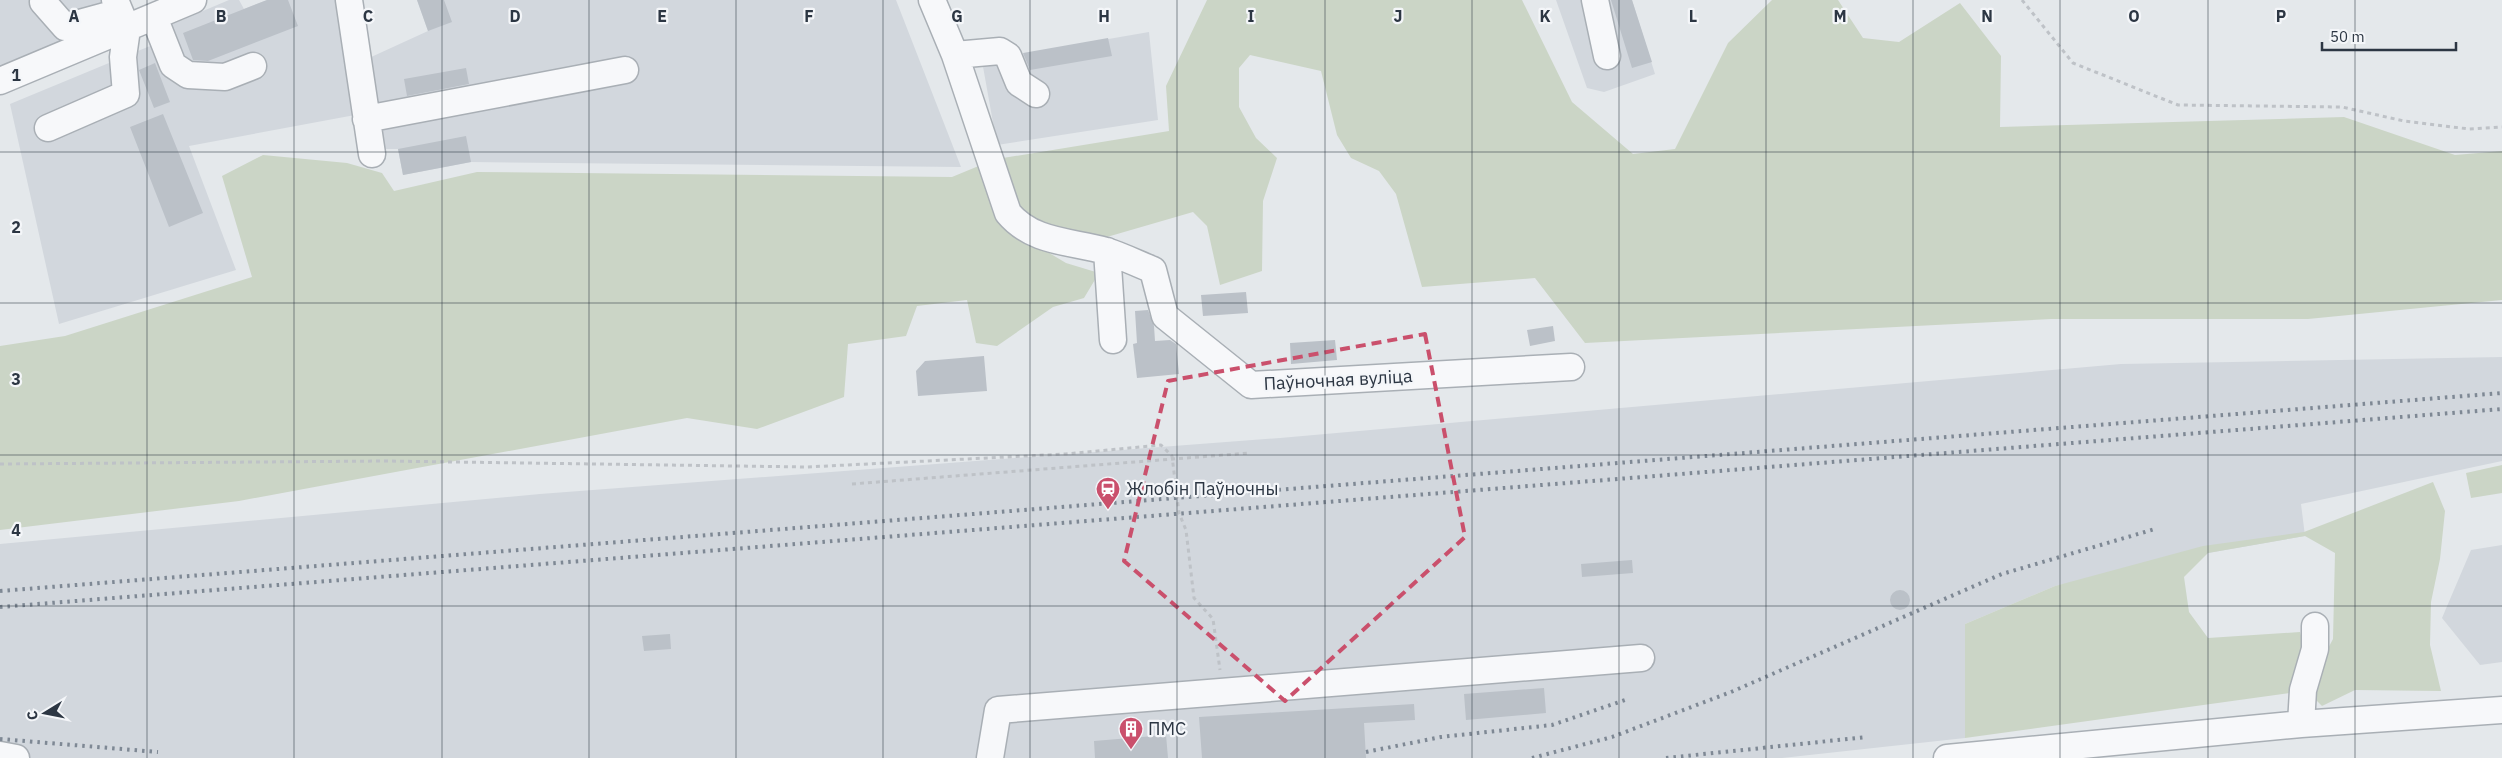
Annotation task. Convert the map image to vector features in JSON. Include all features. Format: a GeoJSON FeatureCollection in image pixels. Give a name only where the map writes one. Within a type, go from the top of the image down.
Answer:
{"type":"FeatureCollection","features":[{"type":"Feature","properties":{"kind":"lane"},"geometry":{"type":"LineString","coordinates":[[43,2],[65,27],[121,14],[154,18],[193,0]]}},
{"type":"Feature","properties":{"kind":"lane"},"geometry":{"type":"LineString","coordinates":[[349,0],[372,154]]}},
{"type":"Feature","properties":{"kind":"lane"},"geometry":{"type":"LineString","coordinates":[[932,0],[955,55],[1008,213],[1019,227],[1038,235],[1107,251],[1113,340]]}},
{"type":"Feature","properties":{"kind":"lane"},"geometry":{"type":"LineString","coordinates":[[1595,0],[1608,56]]}},
{"type":"Feature","properties":{"kind":"lane"},"geometry":{"type":"LineString","coordinates":[[0,80],[121,14]]}},
{"type":"Feature","properties":{"kind":"lane"},"geometry":{"type":"LineString","coordinates":[[48,128],[126,94],[121,14]]}},
{"type":"Feature","properties":{"kind":"lane"},"geometry":{"type":"LineString","coordinates":[[154,18],[173,65],[188,75],[225,77],[253,66]]}},
{"type":"Feature","properties":{"kind":"lane"},"geometry":{"type":"LineString","coordinates":[[955,55],[1000,51],[1008,56],[1019,83],[1036,94]]}},
{"type":"Feature","properties":{"kind":"lane"},"geometry":{"type":"LineString","coordinates":[[366,119],[625,70]]}},
{"type":"Feature","properties":{"kind":"lane","name":"Паўночная вуліца"},"geometry":{"type":"LineString","coordinates":[[1107,251],[1153,270],[1165,316],[1251,385],[1571,366]]}},
{"type":"Feature","properties":{"kind":"lane"},"geometry":{"type":"LineString","coordinates":[[2300,724],[2303,690],[2315,649],[2315,626]]}},
{"type":"Feature","properties":{"kind":"lane"},"geometry":{"type":"LineString","coordinates":[[990,758],[998,710],[1641,658]]}},
{"type":"Feature","properties":{"kind":"lane"},"geometry":{"type":"LineString","coordinates":[[1947,758],[2300,724],[2502,710]]}},
{"type":"Feature","properties":{"kind":"lane"},"geometry":{"type":"LineString","coordinates":[[0,755],[16,758]]}},
{"type":"Feature","properties":{"kind":"path"},"geometry":{"type":"LineString","coordinates":[[2022,0],[2073,63],[2178,105],[2342,107],[2404,121],[2469,129],[2502,127]]}},
{"type":"Feature","properties":{"kind":"path"},"geometry":{"type":"LineString","coordinates":[[0,464],[384,461],[807,467],[1066,454],[1136,446],[1161,446],[1172,458],[1179,513],[1186,530],[1194,598],[1213,619],[1222,692]]}},
{"type":"Feature","properties":{"kind":"path"},"geometry":{"type":"LineString","coordinates":[[852,484],[1250,453]]}},
{"type":"Feature","properties":{"kind":"highlighted area"},"geometry":{"type":"Polygon","coordinates":[[[1425,334],[1465,537],[1285,701],[1124,561],[1168,381],[1425,334]]]}},
{"type":"Feature","properties":{"kind":"shaded area"},"geometry":{"type":"Polygon","coordinates":[[[0,0],[104,0],[113,21],[0,70],[0,0]]]}},
{"type":"Feature","properties":{"kind":"shaded area"},"geometry":{"type":"Polygon","coordinates":[[[229,0],[239,0],[244,9],[267,0],[337,0],[355,115],[189,146],[236,270],[59,324],[10,104],[150,46],[146,35],[229,0]]]}},
{"type":"Feature","properties":{"kind":"shaded area"},"geometry":{"type":"Polygon","coordinates":[[[417,0],[896,0],[961,167],[471,162],[403,175],[398,149],[382,149],[369,58],[428,31],[417,0]]]}},
{"type":"Feature","properties":{"kind":"shaded area"},"geometry":{"type":"Polygon","coordinates":[[[1556,0],[1632,0],[1655,74],[1604,92],[1587,88],[1556,0]]]}},
{"type":"Feature","properties":{"kind":"shaded area"},"geometry":{"type":"Polygon","coordinates":[[[1149,32],[1158,120],[997,145],[982,61],[1149,32]]]}},
{"type":"Feature","properties":{"kind":"shaded area"},"geometry":{"type":"Polygon","coordinates":[[[2502,357],[2502,461],[2301,504],[2305,536],[2208,553],[2055,586],[1965,624],[1965,738],[1782,758],[0,758],[0,544],[540,494],[1280,438],[2121,364],[2502,357]]]}},
{"type":"Feature","properties":{"kind":"shaded area"},"geometry":{"type":"Polygon","coordinates":[[[2502,545],[2502,662],[2480,665],[2442,618],[2471,550],[2502,545]]]}},
{"type":"Feature","properties":{"kind":"green space"},"geometry":{"type":"Polygon","coordinates":[[[1207,0],[1522,0],[1572,102],[1633,154],[1675,149],[1728,43],[1772,0],[1838,0],[1863,38],[1899,42],[1960,3],[2001,56],[2000,127],[2344,117],[2455,155],[2502,151],[2502,300],[2308,319],[2051,319],[1585,343],[1535,278],[1422,287],[1396,194],[1379,171],[1351,158],[1337,135],[1321,71],[1250,55],[1239,68],[1239,107],[1256,138],[1277,158],[1263,201],[1262,271],[1220,285],[1207,226],[1193,212],[1100,239],[1024,221],[997,159],[1169,131],[1166,86],[1207,0]]]}},
{"type":"Feature","properties":{"kind":"green space"},"geometry":{"type":"Polygon","coordinates":[[[263,155],[347,163],[382,173],[394,191],[477,172],[952,177],[981,165],[1004,226],[1066,263],[1099,273],[1084,298],[1053,307],[997,346],[976,343],[967,300],[917,306],[906,336],[848,344],[844,397],[757,429],[687,418],[239,501],[0,530],[0,346],[65,336],[252,277],[222,176],[263,155]]]}},
{"type":"Feature","properties":{"kind":"green space"},"geometry":{"type":"Polygon","coordinates":[[[2502,465],[2502,493],[2471,498],[2466,473],[2502,465]]]}},
{"type":"Feature","properties":{"kind":"green space"},"geometry":{"type":"Polygon","coordinates":[[[2433,482],[2445,511],[2440,559],[2431,602],[2430,645],[2441,691],[2355,690],[2322,706],[2306,690],[2333,639],[2335,553],[2305,536],[2208,553],[2184,577],[2189,612],[2208,638],[2300,632],[2308,660],[2290,693],[1965,738],[1965,624],[2055,586],[2203,546],[2304,532],[2433,482]]]}},
{"type":"Feature","properties":{"kind":"building"},"geometry":{"type":"Polygon","coordinates":[[[267,0],[288,0],[298,26],[208,61],[193,60],[183,33],[267,0]]]}},
{"type":"Feature","properties":{"kind":"building"},"geometry":{"type":"Polygon","coordinates":[[[417,0],[444,0],[452,22],[428,31],[417,0]]]}},
{"type":"Feature","properties":{"kind":"building"},"geometry":{"type":"Polygon","coordinates":[[[1611,0],[1632,0],[1652,62],[1632,68],[1611,0]]]}},
{"type":"Feature","properties":{"kind":"building"},"geometry":{"type":"Polygon","coordinates":[[[1108,38],[1112,56],[1030,70],[1023,53],[1108,38]]]}},
{"type":"Feature","properties":{"kind":"building"},"geometry":{"type":"Polygon","coordinates":[[[155,63],[170,102],[154,108],[139,70],[155,63]]]}},
{"type":"Feature","properties":{"kind":"building"},"geometry":{"type":"Polygon","coordinates":[[[466,68],[469,84],[407,96],[404,79],[466,68]]]}},
{"type":"Feature","properties":{"kind":"building"},"geometry":{"type":"Polygon","coordinates":[[[163,114],[203,213],[169,227],[130,127],[163,114]]]}},
{"type":"Feature","properties":{"kind":"building"},"geometry":{"type":"Polygon","coordinates":[[[466,136],[471,162],[403,175],[398,149],[466,136]]]}},
{"type":"Feature","properties":{"kind":"building"},"geometry":{"type":"Polygon","coordinates":[[[1246,292],[1248,313],[1203,316],[1201,295],[1246,292]]]}},
{"type":"Feature","properties":{"kind":"building"},"geometry":{"type":"Polygon","coordinates":[[[1148,310],[1154,326],[1155,341],[1170,340],[1176,344],[1179,374],[1137,378],[1133,344],[1137,343],[1135,311],[1148,310]]]}},
{"type":"Feature","properties":{"kind":"building"},"geometry":{"type":"Polygon","coordinates":[[[1553,326],[1555,341],[1530,346],[1527,330],[1553,326]]]}},
{"type":"Feature","properties":{"kind":"building"},"geometry":{"type":"Polygon","coordinates":[[[1335,340],[1337,360],[1291,364],[1290,343],[1335,340]]]}},
{"type":"Feature","properties":{"kind":"building"},"geometry":{"type":"Polygon","coordinates":[[[984,356],[987,391],[918,396],[916,371],[925,361],[984,356]]]}},
{"type":"Feature","properties":{"kind":"building"},"geometry":{"type":"Polygon","coordinates":[[[1632,560],[1633,573],[1582,577],[1581,564],[1632,560]]]}},
{"type":"Feature","properties":{"kind":"building"},"geometry":{"type":"Polygon","coordinates":[[[1900,590],[1907,593],[1910,600],[1907,607],[1900,610],[1893,607],[1890,600],[1893,593],[1900,590]]]}},
{"type":"Feature","properties":{"kind":"building"},"geometry":{"type":"Polygon","coordinates":[[[670,634],[671,649],[644,651],[642,636],[670,634]]]}},
{"type":"Feature","properties":{"kind":"building"},"geometry":{"type":"Polygon","coordinates":[[[1544,688],[1546,713],[1466,720],[1464,694],[1544,688]]]}},
{"type":"Feature","properties":{"kind":"building"},"geometry":{"type":"Polygon","coordinates":[[[1414,704],[1415,720],[1364,723],[1366,758],[1202,758],[1199,717],[1414,704]]]}},
{"type":"Feature","properties":{"kind":"building","name":"ПМС"},"geometry":{"type":"Polygon","coordinates":[[[1166,735],[1168,758],[1095,758],[1094,741],[1166,735]]]}},
{"type":"Feature","properties":{"kind":"railway"},"geometry":{"type":"LineString","coordinates":[[0,591],[2502,393]]}},
{"type":"Feature","properties":{"kind":"railway"},"geometry":{"type":"LineString","coordinates":[[0,607],[2502,409]]}},
{"type":"Feature","properties":{"kind":"railway"},"geometry":{"type":"LineString","coordinates":[[1532,758],[1612,737],[1731,692],[2002,574],[2155,529]]}},
{"type":"Feature","properties":{"kind":"railway"},"geometry":{"type":"LineString","coordinates":[[1366,752],[1441,737],[1552,725],[1628,699]]}},
{"type":"Feature","properties":{"kind":"railway"},"geometry":{"type":"LineString","coordinates":[[1666,758],[1867,737]]}},
{"type":"Feature","properties":{"kind":"railway"},"geometry":{"type":"LineString","coordinates":[[0,739],[158,752]]}},
{"type":"Feature","properties":{"kind":"place","name":"Жлобін Паўночны"},"geometry":{"type":"Point","coordinates":[1108,510]}},
{"type":"Feature","properties":{"kind":"place","name":"ПМС"},"geometry":{"type":"Point","coordinates":[1131,750]}}]}
